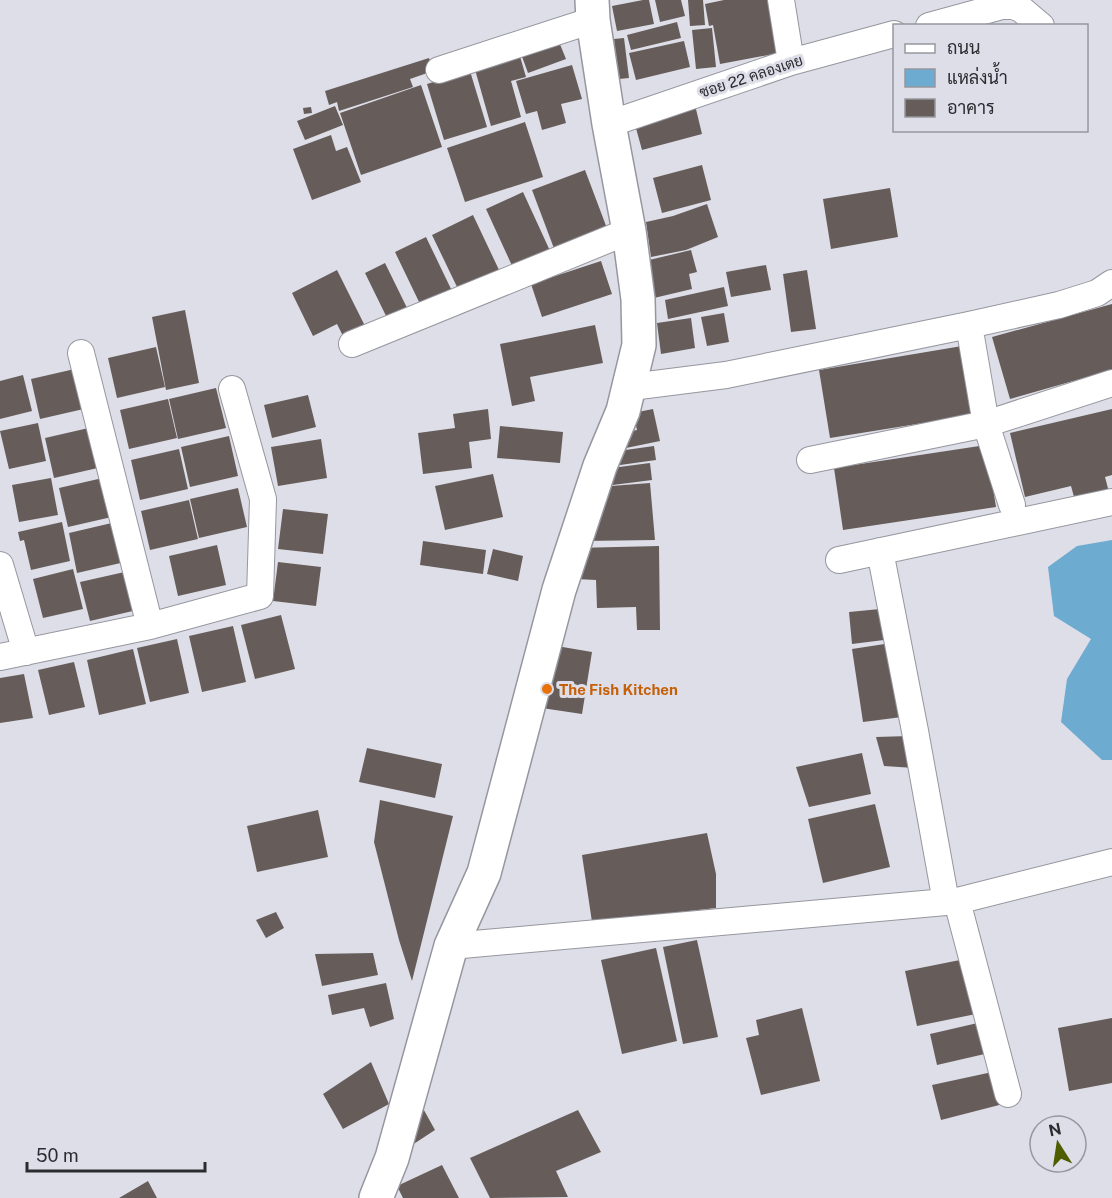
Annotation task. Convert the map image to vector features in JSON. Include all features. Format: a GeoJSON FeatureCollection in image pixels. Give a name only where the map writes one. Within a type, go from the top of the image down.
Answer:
{"type":"FeatureCollection","features":[{"type":"Feature","properties":{"kind":"street"},"geometry":{"type":"LineString","coordinates":[[781,0],[791,62]]}},
{"type":"Feature","properties":{"kind":"street"},"geometry":{"type":"LineString","coordinates":[[936,24],[1002,6],[1013,6],[1038,24]]}},
{"type":"Feature","properties":{"kind":"street"},"geometry":{"type":"LineString","coordinates":[[376,1198],[392,1158],[451,946],[484,873],[559,590],[600,466],[624,411],[639,345],[638,299],[629,231],[609,124],[593,10],[438,70]]}},
{"type":"Feature","properties":{"kind":"street","name":"ซอย 22 คลองเตย"},"geometry":{"type":"LineString","coordinates":[[609,124],[791,62],[893,34]]}},
{"type":"Feature","properties":{"kind":"street"},"geometry":{"type":"LineString","coordinates":[[352,344],[629,231]]}},
{"type":"Feature","properties":{"kind":"street"},"geometry":{"type":"LineString","coordinates":[[631,387],[726,375],[969,325],[1059,305],[1097,293],[1112,283]]}},
{"type":"Feature","properties":{"kind":"street"},"geometry":{"type":"LineString","coordinates":[[969,325],[986,424],[1012,506]]}},
{"type":"Feature","properties":{"kind":"street"},"geometry":{"type":"LineString","coordinates":[[81,352],[150,626]]}},
{"type":"Feature","properties":{"kind":"street"},"geometry":{"type":"LineString","coordinates":[[810,460],[986,424],[1112,383]]}},
{"type":"Feature","properties":{"kind":"street"},"geometry":{"type":"LineString","coordinates":[[0,657],[150,626],[260,597],[263,499],[232,389]]}},
{"type":"Feature","properties":{"kind":"street"},"geometry":{"type":"LineString","coordinates":[[839,560],[1112,502]]}},
{"type":"Feature","properties":{"kind":"street"},"geometry":{"type":"LineString","coordinates":[[880,551],[915,731],[952,901],[1008,1094]]}},
{"type":"Feature","properties":{"kind":"street"},"geometry":{"type":"LineString","coordinates":[[0,565],[26,652]]}},
{"type":"Feature","properties":{"kind":"street"},"geometry":{"type":"LineString","coordinates":[[451,946],[952,901],[1112,862]]}},
{"type":"Feature","properties":{"kind":"water"},"geometry":{"type":"Polygon","coordinates":[[[1112,540],[1112,760],[1102,760],[1061,722],[1067,679],[1091,639],[1054,616],[1048,567],[1077,546],[1112,540]]]}},
{"type":"Feature","properties":{"kind":"building"},"geometry":{"type":"Polygon","coordinates":[[[649,0],[654,24],[617,31],[612,6],[649,0]]]}},
{"type":"Feature","properties":{"kind":"building"},"geometry":{"type":"Polygon","coordinates":[[[655,0],[681,0],[685,16],[660,22],[655,0]]]}},
{"type":"Feature","properties":{"kind":"building"},"geometry":{"type":"Polygon","coordinates":[[[688,0],[703,0],[705,25],[690,26],[688,0]]]}},
{"type":"Feature","properties":{"kind":"building"},"geometry":{"type":"Polygon","coordinates":[[[724,0],[775,0],[784,52],[720,64],[713,25],[709,26],[705,4],[724,0]]]}},
{"type":"Feature","properties":{"kind":"building"},"geometry":{"type":"Polygon","coordinates":[[[677,22],[681,38],[631,50],[627,35],[677,22]]]}},
{"type":"Feature","properties":{"kind":"building"},"geometry":{"type":"Polygon","coordinates":[[[712,28],[716,67],[696,69],[692,30],[712,28]]]}},
{"type":"Feature","properties":{"kind":"building"},"geometry":{"type":"Polygon","coordinates":[[[557,37],[566,59],[528,73],[520,51],[557,37]]]}},
{"type":"Feature","properties":{"kind":"building"},"geometry":{"type":"Polygon","coordinates":[[[624,38],[629,78],[619,79],[614,39],[624,38]]]}},
{"type":"Feature","properties":{"kind":"building"},"geometry":{"type":"Polygon","coordinates":[[[684,41],[690,67],[636,80],[629,53],[684,41]]]}},
{"type":"Feature","properties":{"kind":"building"},"geometry":{"type":"Polygon","coordinates":[[[519,53],[526,77],[511,81],[521,117],[491,126],[474,66],[519,53]]]}},
{"type":"Feature","properties":{"kind":"building"},"geometry":{"type":"Polygon","coordinates":[[[429,58],[433,71],[410,79],[413,87],[339,111],[337,102],[329,105],[325,91],[429,58]]]}},
{"type":"Feature","properties":{"kind":"building"},"geometry":{"type":"Polygon","coordinates":[[[572,65],[582,99],[561,104],[566,123],[542,130],[537,111],[526,114],[516,81],[572,65]]]}},
{"type":"Feature","properties":{"kind":"building"},"geometry":{"type":"Polygon","coordinates":[[[470,71],[487,127],[444,140],[427,84],[470,71]]]}},
{"type":"Feature","properties":{"kind":"building"},"geometry":{"type":"Polygon","coordinates":[[[421,85],[442,147],[361,175],[340,113],[421,85]]]}},
{"type":"Feature","properties":{"kind":"building"},"geometry":{"type":"Polygon","coordinates":[[[695,105],[702,134],[642,150],[634,121],[695,105]]]}},
{"type":"Feature","properties":{"kind":"building"},"geometry":{"type":"Polygon","coordinates":[[[335,106],[343,125],[305,140],[297,121],[335,106]]]}},
{"type":"Feature","properties":{"kind":"building"},"geometry":{"type":"Polygon","coordinates":[[[311,107],[312,113],[304,114],[303,108],[311,107]]]}},
{"type":"Feature","properties":{"kind":"building"},"geometry":{"type":"Polygon","coordinates":[[[525,122],[543,177],[465,202],[447,148],[525,122]]]}},
{"type":"Feature","properties":{"kind":"building"},"geometry":{"type":"Polygon","coordinates":[[[331,135],[336,151],[347,147],[361,182],[312,200],[293,149],[331,135]]]}},
{"type":"Feature","properties":{"kind":"building"},"geometry":{"type":"Polygon","coordinates":[[[702,165],[711,200],[662,213],[653,178],[702,165]]]}},
{"type":"Feature","properties":{"kind":"building"},"geometry":{"type":"Polygon","coordinates":[[[585,170],[608,231],[555,251],[532,190],[585,170]]]}},
{"type":"Feature","properties":{"kind":"building"},"geometry":{"type":"Polygon","coordinates":[[[890,188],[898,237],[831,249],[823,199],[890,188]]]}},
{"type":"Feature","properties":{"kind":"building"},"geometry":{"type":"Polygon","coordinates":[[[523,192],[551,253],[514,270],[486,209],[523,192]]]}},
{"type":"Feature","properties":{"kind":"building"},"geometry":{"type":"Polygon","coordinates":[[[707,204],[718,237],[686,250],[651,257],[646,222],[673,216],[707,204]]]}},
{"type":"Feature","properties":{"kind":"building"},"geometry":{"type":"Polygon","coordinates":[[[473,215],[500,272],[459,291],[432,235],[473,215]]]}},
{"type":"Feature","properties":{"kind":"building"},"geometry":{"type":"Polygon","coordinates":[[[426,237],[452,291],[421,306],[395,252],[426,237]]]}},
{"type":"Feature","properties":{"kind":"building"},"geometry":{"type":"Polygon","coordinates":[[[691,250],[697,272],[689,274],[692,289],[654,298],[645,261],[691,250]]]}},
{"type":"Feature","properties":{"kind":"building"},"geometry":{"type":"Polygon","coordinates":[[[601,261],[612,294],[542,317],[531,284],[601,261]]]}},
{"type":"Feature","properties":{"kind":"building"},"geometry":{"type":"Polygon","coordinates":[[[385,263],[410,314],[390,324],[365,273],[385,263]]]}},
{"type":"Feature","properties":{"kind":"building"},"geometry":{"type":"Polygon","coordinates":[[[766,265],[771,290],[731,297],[726,272],[766,265]]]}},
{"type":"Feature","properties":{"kind":"building"},"geometry":{"type":"Polygon","coordinates":[[[337,270],[367,330],[345,340],[337,324],[313,336],[292,293],[337,270]]]}},
{"type":"Feature","properties":{"kind":"building"},"geometry":{"type":"Polygon","coordinates":[[[807,270],[816,329],[791,332],[783,274],[807,270]]]}},
{"type":"Feature","properties":{"kind":"building"},"geometry":{"type":"Polygon","coordinates":[[[724,287],[728,306],[668,319],[665,300],[724,287]]]}},
{"type":"Feature","properties":{"kind":"building"},"geometry":{"type":"Polygon","coordinates":[[[1112,304],[1112,370],[1010,399],[992,337],[1112,304]]]}},
{"type":"Feature","properties":{"kind":"building"},"geometry":{"type":"Polygon","coordinates":[[[185,310],[199,383],[166,390],[152,317],[185,310]]]}},
{"type":"Feature","properties":{"kind":"building"},"geometry":{"type":"Polygon","coordinates":[[[724,313],[729,342],[707,346],[701,317],[724,313]]]}},
{"type":"Feature","properties":{"kind":"building"},"geometry":{"type":"Polygon","coordinates":[[[691,318],[695,348],[661,354],[657,323],[691,318]]]}},
{"type":"Feature","properties":{"kind":"building"},"geometry":{"type":"Polygon","coordinates":[[[595,325],[603,363],[530,377],[535,401],[512,406],[500,344],[595,325]]]}},
{"type":"Feature","properties":{"kind":"building"},"geometry":{"type":"Polygon","coordinates":[[[962,346],[973,415],[830,438],[819,370],[962,346]]]}},
{"type":"Feature","properties":{"kind":"building"},"geometry":{"type":"Polygon","coordinates":[[[156,347],[165,387],[117,398],[108,358],[156,347]]]}},
{"type":"Feature","properties":{"kind":"building"},"geometry":{"type":"Polygon","coordinates":[[[79,368],[88,408],[40,419],[31,379],[79,368]]]}},
{"type":"Feature","properties":{"kind":"building"},"geometry":{"type":"Polygon","coordinates":[[[23,375],[32,411],[0,419],[0,381],[23,375]]]}},
{"type":"Feature","properties":{"kind":"building"},"geometry":{"type":"Polygon","coordinates":[[[216,388],[226,428],[178,439],[169,399],[216,388]]]}},
{"type":"Feature","properties":{"kind":"building"},"geometry":{"type":"Polygon","coordinates":[[[308,395],[316,427],[272,438],[264,405],[308,395]]]}},
{"type":"Feature","properties":{"kind":"building"},"geometry":{"type":"Polygon","coordinates":[[[168,399],[177,438],[129,449],[120,410],[168,399]]]}},
{"type":"Feature","properties":{"kind":"building"},"geometry":{"type":"Polygon","coordinates":[[[488,409],[491,439],[469,442],[472,468],[423,474],[418,433],[455,428],[453,414],[488,409]]]}},
{"type":"Feature","properties":{"kind":"building"},"geometry":{"type":"Polygon","coordinates":[[[653,409],[660,441],[626,448],[623,433],[637,430],[633,413],[653,409]]]}},
{"type":"Feature","properties":{"kind":"building"},"geometry":{"type":"Polygon","coordinates":[[[1112,409],[1112,475],[1105,477],[1110,496],[1076,504],[1071,486],[1025,497],[1010,433],[1112,409]]]}},
{"type":"Feature","properties":{"kind":"building"},"geometry":{"type":"Polygon","coordinates":[[[38,423],[46,461],[9,469],[0,431],[38,423]]]}},
{"type":"Feature","properties":{"kind":"building"},"geometry":{"type":"Polygon","coordinates":[[[500,426],[563,432],[560,463],[497,458],[500,426]]]}},
{"type":"Feature","properties":{"kind":"building"},"geometry":{"type":"Polygon","coordinates":[[[93,427],[102,467],[54,478],[45,438],[93,427]]]}},
{"type":"Feature","properties":{"kind":"building"},"geometry":{"type":"Polygon","coordinates":[[[229,436],[238,476],[190,487],[181,447],[229,436]]]}},
{"type":"Feature","properties":{"kind":"building"},"geometry":{"type":"Polygon","coordinates":[[[321,439],[327,478],[278,486],[271,447],[321,439]]]}},
{"type":"Feature","properties":{"kind":"building"},"geometry":{"type":"Polygon","coordinates":[[[986,445],[996,507],[843,530],[834,468],[986,445]]]}},
{"type":"Feature","properties":{"kind":"building"},"geometry":{"type":"Polygon","coordinates":[[[654,446],[656,460],[613,466],[611,452],[654,446]]]}},
{"type":"Feature","properties":{"kind":"building"},"geometry":{"type":"Polygon","coordinates":[[[179,449],[188,489],[140,500],[131,460],[179,449]]]}},
{"type":"Feature","properties":{"kind":"building"},"geometry":{"type":"Polygon","coordinates":[[[650,463],[652,480],[605,486],[604,469],[650,463]]]}},
{"type":"Feature","properties":{"kind":"building"},"geometry":{"type":"Polygon","coordinates":[[[493,474],[503,517],[445,530],[435,486],[493,474]]]}},
{"type":"Feature","properties":{"kind":"building"},"geometry":{"type":"Polygon","coordinates":[[[107,477],[116,516],[68,527],[59,488],[107,477]]]}},
{"type":"Feature","properties":{"kind":"building"},"geometry":{"type":"Polygon","coordinates":[[[51,478],[58,515],[19,522],[12,485],[51,478]]]}},
{"type":"Feature","properties":{"kind":"building"},"geometry":{"type":"Polygon","coordinates":[[[650,483],[655,540],[584,541],[598,487],[650,483]]]}},
{"type":"Feature","properties":{"kind":"building"},"geometry":{"type":"Polygon","coordinates":[[[238,488],[247,527],[199,538],[190,499],[238,488]]]}},
{"type":"Feature","properties":{"kind":"building"},"geometry":{"type":"Polygon","coordinates":[[[189,500],[198,539],[150,550],[141,511],[189,500]]]}},
{"type":"Feature","properties":{"kind":"building"},"geometry":{"type":"Polygon","coordinates":[[[283,509],[328,514],[323,554],[278,549],[283,509]]]}},
{"type":"Feature","properties":{"kind":"building"},"geometry":{"type":"Polygon","coordinates":[[[62,522],[70,561],[31,570],[24,540],[20,541],[18,532],[62,522]]]}},
{"type":"Feature","properties":{"kind":"building"},"geometry":{"type":"Polygon","coordinates":[[[116,522],[125,562],[77,573],[69,533],[116,522]]]}},
{"type":"Feature","properties":{"kind":"building"},"geometry":{"type":"Polygon","coordinates":[[[423,541],[486,550],[483,574],[420,565],[423,541]]]}},
{"type":"Feature","properties":{"kind":"building"},"geometry":{"type":"Polygon","coordinates":[[[217,545],[226,585],[178,596],[169,556],[217,545]]]}},
{"type":"Feature","properties":{"kind":"building"},"geometry":{"type":"Polygon","coordinates":[[[659,546],[660,630],[637,630],[636,607],[597,608],[596,580],[576,579],[575,548],[659,546]]]}},
{"type":"Feature","properties":{"kind":"building"},"geometry":{"type":"Polygon","coordinates":[[[493,549],[523,556],[518,581],[487,574],[493,549]]]}},
{"type":"Feature","properties":{"kind":"building"},"geometry":{"type":"Polygon","coordinates":[[[278,562],[321,567],[316,606],[273,601],[278,562]]]}},
{"type":"Feature","properties":{"kind":"building"},"geometry":{"type":"Polygon","coordinates":[[[73,569],[83,609],[43,618],[33,579],[73,569]]]}},
{"type":"Feature","properties":{"kind":"building"},"geometry":{"type":"Polygon","coordinates":[[[129,571],[137,610],[90,621],[80,582],[129,571]]]}},
{"type":"Feature","properties":{"kind":"building"},"geometry":{"type":"Polygon","coordinates":[[[880,609],[884,640],[852,644],[849,612],[880,609]]]}},
{"type":"Feature","properties":{"kind":"building"},"geometry":{"type":"Polygon","coordinates":[[[281,615],[295,669],[255,679],[241,625],[281,615]]]}},
{"type":"Feature","properties":{"kind":"building"},"geometry":{"type":"Polygon","coordinates":[[[233,626],[246,682],[202,692],[189,636],[233,626]]]}},
{"type":"Feature","properties":{"kind":"building"},"geometry":{"type":"Polygon","coordinates":[[[177,639],[189,693],[150,702],[137,648],[177,639]]]}},
{"type":"Feature","properties":{"kind":"building"},"geometry":{"type":"Polygon","coordinates":[[[891,643],[902,717],[863,722],[852,649],[891,643]]]}},
{"type":"Feature","properties":{"kind":"building"},"geometry":{"type":"Polygon","coordinates":[[[545,644],[592,652],[582,714],[535,707],[545,644]]]}},
{"type":"Feature","properties":{"kind":"building"},"geometry":{"type":"Polygon","coordinates":[[[133,649],[146,704],[99,715],[87,660],[133,649]]]}},
{"type":"Feature","properties":{"kind":"building"},"geometry":{"type":"Polygon","coordinates":[[[74,662],[85,707],[49,715],[38,670],[74,662]]]}},
{"type":"Feature","properties":{"kind":"building"},"geometry":{"type":"Polygon","coordinates":[[[24,674],[33,718],[0,723],[0,678],[24,674]]]}},
{"type":"Feature","properties":{"kind":"building"},"geometry":{"type":"Polygon","coordinates":[[[909,736],[914,768],[884,766],[876,737],[909,736]]]}},
{"type":"Feature","properties":{"kind":"building"},"geometry":{"type":"Polygon","coordinates":[[[367,748],[442,764],[435,798],[359,782],[367,748]]]}},
{"type":"Feature","properties":{"kind":"building"},"geometry":{"type":"Polygon","coordinates":[[[862,753],[871,794],[809,807],[796,767],[862,753]]]}},
{"type":"Feature","properties":{"kind":"building"},"geometry":{"type":"Polygon","coordinates":[[[380,800],[453,816],[412,981],[374,842],[380,800]]]}},
{"type":"Feature","properties":{"kind":"building"},"geometry":{"type":"Polygon","coordinates":[[[875,804],[890,867],[823,883],[808,819],[875,804]]]}},
{"type":"Feature","properties":{"kind":"building"},"geometry":{"type":"Polygon","coordinates":[[[318,810],[328,857],[257,872],[247,826],[318,810]]]}},
{"type":"Feature","properties":{"kind":"building"},"geometry":{"type":"Polygon","coordinates":[[[707,833],[716,874],[716,908],[592,922],[582,855],[707,833]]]}},
{"type":"Feature","properties":{"kind":"building"},"geometry":{"type":"Polygon","coordinates":[[[276,912],[284,928],[266,938],[256,920],[276,912]]]}},
{"type":"Feature","properties":{"kind":"building"},"geometry":{"type":"Polygon","coordinates":[[[697,940],[718,1037],[683,1044],[663,947],[697,940]]]}},
{"type":"Feature","properties":{"kind":"building"},"geometry":{"type":"Polygon","coordinates":[[[656,948],[677,1041],[622,1054],[601,960],[656,948]]]}},
{"type":"Feature","properties":{"kind":"building"},"geometry":{"type":"Polygon","coordinates":[[[373,953],[378,975],[322,986],[315,954],[373,953]]]}},
{"type":"Feature","properties":{"kind":"building"},"geometry":{"type":"Polygon","coordinates":[[[965,959],[976,1014],[917,1026],[905,971],[965,959]]]}},
{"type":"Feature","properties":{"kind":"building"},"geometry":{"type":"Polygon","coordinates":[[[386,983],[394,1019],[370,1027],[364,1008],[332,1015],[328,995],[386,983]]]}},
{"type":"Feature","properties":{"kind":"building"},"geometry":{"type":"Polygon","coordinates":[[[802,1008],[820,1081],[761,1095],[746,1038],[759,1035],[756,1020],[802,1008]]]}},
{"type":"Feature","properties":{"kind":"building"},"geometry":{"type":"Polygon","coordinates":[[[1112,1018],[1112,1083],[1069,1091],[1058,1028],[1112,1018]]]}},
{"type":"Feature","properties":{"kind":"building"},"geometry":{"type":"Polygon","coordinates":[[[982,1022],[989,1053],[937,1065],[930,1034],[982,1022]]]}},
{"type":"Feature","properties":{"kind":"building"},"geometry":{"type":"Polygon","coordinates":[[[371,1062],[389,1104],[343,1129],[323,1094],[371,1062]]]}},
{"type":"Feature","properties":{"kind":"building"},"geometry":{"type":"Polygon","coordinates":[[[997,1071],[1007,1103],[941,1120],[932,1085],[997,1071]]]}},
{"type":"Feature","properties":{"kind":"building"},"geometry":{"type":"Polygon","coordinates":[[[420,1103],[435,1130],[406,1149],[420,1103]]]}},
{"type":"Feature","properties":{"kind":"building"},"geometry":{"type":"Polygon","coordinates":[[[578,1110],[601,1152],[556,1171],[568,1197],[490,1198],[470,1158],[578,1110]]]}},
{"type":"Feature","properties":{"kind":"building"},"geometry":{"type":"Polygon","coordinates":[[[442,1165],[459,1198],[403,1198],[397,1186],[442,1165]]]}},
{"type":"Feature","properties":{"kind":"building"},"geometry":{"type":"Polygon","coordinates":[[[148,1181],[157,1198],[119,1198],[148,1181]]]}},
{"type":"Feature","properties":{"kind":"place","name":"The Fish Kitchen"},"geometry":{"type":"Point","coordinates":[547,689]}}]}
